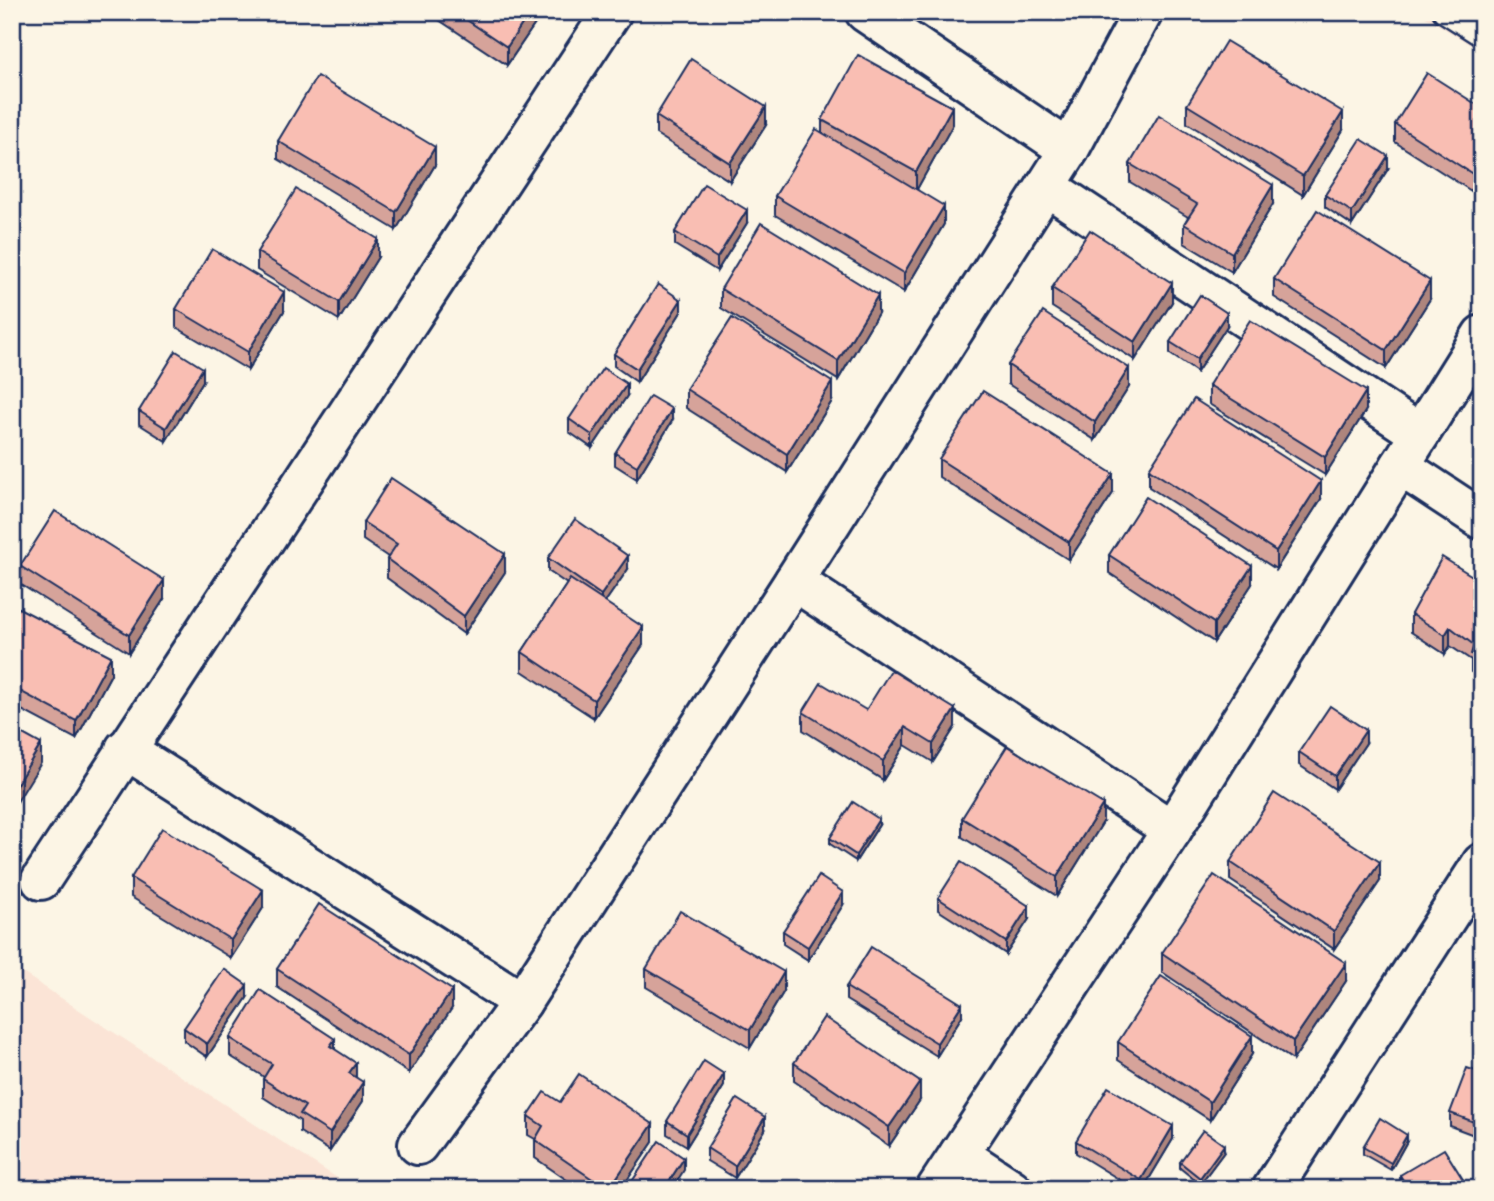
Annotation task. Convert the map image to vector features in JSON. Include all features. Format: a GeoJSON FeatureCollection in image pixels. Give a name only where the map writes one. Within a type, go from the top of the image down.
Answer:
{"type":"FeatureCollection","features":[{"type":"Feature","properties":{"kind":"street"},"geometry":{"type":"LineString","coordinates":[[41,880],[612,12]]}},
{"type":"Feature","properties":{"kind":"street"},"geometry":{"type":"LineString","coordinates":[[865,12],[1069,150]]}},
{"type":"Feature","properties":{"kind":"street"},"geometry":{"type":"LineString","coordinates":[[418,1145],[522,1002],[794,581],[1069,150],[1143,12]]}},
{"type":"Feature","properties":{"kind":"street"},"geometry":{"type":"LineString","coordinates":[[1046,186],[1420,434]]}},
{"type":"Feature","properties":{"kind":"street"},"geometry":{"type":"LineString","coordinates":[[936,1189],[1172,830],[1482,335]]}},
{"type":"Feature","properties":{"kind":"street"},"geometry":{"type":"LineString","coordinates":[[1400,467],[1482,520]]}},
{"type":"Feature","properties":{"kind":"street"},"geometry":{"type":"LineString","coordinates":[[794,581],[1172,830]]}},
{"type":"Feature","properties":{"kind":"street"},"geometry":{"type":"LineString","coordinates":[[125,749],[522,1002]]}},
{"type":"Feature","properties":{"kind":"street"},"geometry":{"type":"LineString","coordinates":[[1272,1189],[1482,863]]}},
{"type":"Feature","properties":{"kind":"street"},"geometry":{"type":"LineString","coordinates":[[959,1154],[1012,1189]]}},
{"type":"Feature","properties":{"kind":"lane"},"geometry":{"type":"LineString","coordinates":[[1443,12],[1482,37]]}},
{"type":"Feature","properties":{"kind":"shaded area"},"geometry":{"type":"Polygon","coordinates":[[[1418,12],[1482,12],[1482,52],[1418,12]]]}},
{"type":"Feature","properties":{"kind":"shaded area"},"geometry":{"type":"Polygon","coordinates":[[[12,966],[354,1189],[12,1189],[12,966]]]}},
{"type":"Feature","properties":{"kind":"building"},"geometry":{"type":"Polygon","coordinates":[[[455,12],[530,12],[507,47],[455,12]]]}},
{"type":"Feature","properties":{"kind":"building"},"geometry":{"type":"Polygon","coordinates":[[[1226,41],[1343,112],[1303,176],[1187,105],[1226,41]]]}},
{"type":"Feature","properties":{"kind":"building"},"geometry":{"type":"Polygon","coordinates":[[[858,55],[952,107],[916,172],[822,120],[858,55]]]}},
{"type":"Feature","properties":{"kind":"building"},"geometry":{"type":"Polygon","coordinates":[[[691,59],[766,107],[730,163],[656,116],[691,59]]]}},
{"type":"Feature","properties":{"kind":"building"},"geometry":{"type":"Polygon","coordinates":[[[1427,73],[1482,108],[1482,180],[1395,124],[1427,73]]]}},
{"type":"Feature","properties":{"kind":"building"},"geometry":{"type":"Polygon","coordinates":[[[317,76],[435,147],[396,212],[278,141],[317,76]]]}},
{"type":"Feature","properties":{"kind":"building"},"geometry":{"type":"Polygon","coordinates":[[[1159,115],[1273,185],[1232,253],[1184,224],[1197,204],[1130,164],[1159,115]]]}},
{"type":"Feature","properties":{"kind":"building"},"geometry":{"type":"Polygon","coordinates":[[[816,129],[944,206],[904,273],[775,196],[816,129]]]}},
{"type":"Feature","properties":{"kind":"building"},"geometry":{"type":"Polygon","coordinates":[[[1361,139],[1388,156],[1352,212],[1325,195],[1361,139]]]}},
{"type":"Feature","properties":{"kind":"building"},"geometry":{"type":"Polygon","coordinates":[[[704,184],[747,210],[717,258],[675,232],[704,184]]]}},
{"type":"Feature","properties":{"kind":"building"},"geometry":{"type":"Polygon","coordinates":[[[296,189],[378,239],[339,302],[257,252],[296,189]]]}},
{"type":"Feature","properties":{"kind":"building"},"geometry":{"type":"Polygon","coordinates":[[[1317,210],[1430,281],[1386,350],[1274,279],[1317,210]]]}},
{"type":"Feature","properties":{"kind":"building"},"geometry":{"type":"Polygon","coordinates":[[[761,223],[878,295],[838,361],[721,289],[761,223]]]}},
{"type":"Feature","properties":{"kind":"building"},"geometry":{"type":"Polygon","coordinates":[[[1090,230],[1172,283],[1135,342],[1052,288],[1090,230]]]}},
{"type":"Feature","properties":{"kind":"building"},"geometry":{"type":"Polygon","coordinates":[[[212,249],[284,292],[248,352],[176,309],[212,249]]]}},
{"type":"Feature","properties":{"kind":"building"},"geometry":{"type":"Polygon","coordinates":[[[658,284],[681,300],[637,369],[614,354],[658,284]]]}},
{"type":"Feature","properties":{"kind":"building"},"geometry":{"type":"Polygon","coordinates":[[[1200,295],[1227,313],[1197,359],[1170,342],[1200,295]]]}},
{"type":"Feature","properties":{"kind":"building"},"geometry":{"type":"Polygon","coordinates":[[[1043,312],[1129,368],[1095,422],[1008,365],[1043,312]]]}},
{"type":"Feature","properties":{"kind":"building"},"geometry":{"type":"Polygon","coordinates":[[[732,318],[832,382],[787,454],[686,389],[732,318]]]}},
{"type":"Feature","properties":{"kind":"building"},"geometry":{"type":"Polygon","coordinates":[[[1250,320],[1366,391],[1325,457],[1209,385],[1250,320]]]}},
{"type":"Feature","properties":{"kind":"building"},"geometry":{"type":"Polygon","coordinates":[[[176,351],[203,368],[166,428],[139,411],[176,351]]]}},
{"type":"Feature","properties":{"kind":"building"},"geometry":{"type":"Polygon","coordinates":[[[603,368],[627,384],[592,435],[569,419],[603,368]]]}},
{"type":"Feature","properties":{"kind":"building"},"geometry":{"type":"Polygon","coordinates":[[[983,391],[1113,474],[1069,542],[939,459],[983,391]]]}},
{"type":"Feature","properties":{"kind":"building"},"geometry":{"type":"Polygon","coordinates":[[[650,396],[672,409],[637,466],[615,453],[650,396]]]}},
{"type":"Feature","properties":{"kind":"building"},"geometry":{"type":"Polygon","coordinates":[[[1194,399],[1321,481],[1276,551],[1149,469],[1194,399]]]}},
{"type":"Feature","properties":{"kind":"building"},"geometry":{"type":"Polygon","coordinates":[[[391,478],[505,554],[464,616],[387,559],[397,544],[363,522],[391,478]]]}},
{"type":"Feature","properties":{"kind":"building"},"geometry":{"type":"Polygon","coordinates":[[[1146,497],[1252,566],[1214,623],[1109,555],[1146,497]]]}},
{"type":"Feature","properties":{"kind":"building"},"geometry":{"type":"Polygon","coordinates":[[[55,511],[164,580],[129,635],[20,566],[55,511]]]}},
{"type":"Feature","properties":{"kind":"building"},"geometry":{"type":"Polygon","coordinates":[[[575,519],[628,556],[601,595],[548,558],[575,519]]]}},
{"type":"Feature","properties":{"kind":"building"},"geometry":{"type":"Polygon","coordinates":[[[1442,557],[1482,582],[1482,660],[1471,654],[1474,645],[1450,627],[1445,635],[1411,614],[1442,557]]]}},
{"type":"Feature","properties":{"kind":"building"},"geometry":{"type":"Polygon","coordinates":[[[570,579],[643,627],[594,700],[522,652],[570,579]]]}},
{"type":"Feature","properties":{"kind":"building"},"geometry":{"type":"Polygon","coordinates":[[[15,606],[111,656],[76,721],[12,687],[12,611],[15,606]]]}},
{"type":"Feature","properties":{"kind":"building"},"geometry":{"type":"Polygon","coordinates":[[[891,670],[955,709],[933,744],[905,727],[883,761],[803,712],[821,683],[866,710],[891,670]]]}},
{"type":"Feature","properties":{"kind":"building"},"geometry":{"type":"Polygon","coordinates":[[[1330,706],[1366,730],[1335,776],[1299,752],[1330,706]]]}},
{"type":"Feature","properties":{"kind":"building"},"geometry":{"type":"Polygon","coordinates":[[[12,728],[41,744],[12,792],[12,728]]]}},
{"type":"Feature","properties":{"kind":"building"},"geometry":{"type":"Polygon","coordinates":[[[1007,746],[1103,804],[1057,877],[962,818],[1007,746]]]}},
{"type":"Feature","properties":{"kind":"building"},"geometry":{"type":"Polygon","coordinates":[[[1274,793],[1380,862],[1334,931],[1230,862],[1274,793]]]}},
{"type":"Feature","properties":{"kind":"building"},"geometry":{"type":"Polygon","coordinates":[[[853,802],[879,819],[856,855],[830,838],[853,802]]]}},
{"type":"Feature","properties":{"kind":"building"},"geometry":{"type":"Polygon","coordinates":[[[162,828],[263,890],[231,940],[131,878],[162,828]]]}},
{"type":"Feature","properties":{"kind":"building"},"geometry":{"type":"Polygon","coordinates":[[[961,862],[1029,906],[1006,942],[938,898],[961,862]]]}},
{"type":"Feature","properties":{"kind":"building"},"geometry":{"type":"Polygon","coordinates":[[[1214,875],[1346,963],[1293,1041],[1162,953],[1214,875]]]}},
{"type":"Feature","properties":{"kind":"building"},"geometry":{"type":"Polygon","coordinates":[[[819,876],[843,892],[808,947],[783,931],[819,876]]]}},
{"type":"Feature","properties":{"kind":"building"},"geometry":{"type":"Polygon","coordinates":[[[319,904],[452,990],[409,1055],[277,969],[319,904]]]}},
{"type":"Feature","properties":{"kind":"building"},"geometry":{"type":"Polygon","coordinates":[[[680,911],[784,972],[750,1030],[646,969],[680,911]]]}},
{"type":"Feature","properties":{"kind":"building"},"geometry":{"type":"Polygon","coordinates":[[[871,947],[962,1004],[937,1043],[846,987],[871,947]]]}},
{"type":"Feature","properties":{"kind":"building"},"geometry":{"type":"Polygon","coordinates":[[[224,969],[247,985],[207,1044],[184,1028],[224,969]]]}},
{"type":"Feature","properties":{"kind":"building"},"geometry":{"type":"Polygon","coordinates":[[[1161,976],[1252,1036],[1210,1102],[1118,1042],[1161,976]]]}},
{"type":"Feature","properties":{"kind":"building"},"geometry":{"type":"Polygon","coordinates":[[[260,990],[335,1039],[330,1046],[356,1063],[349,1073],[363,1082],[330,1133],[300,1114],[305,1106],[263,1079],[272,1064],[230,1038],[260,990]]]}},
{"type":"Feature","properties":{"kind":"building"},"geometry":{"type":"Polygon","coordinates":[[[824,1017],[920,1082],[889,1127],[794,1063],[824,1017]]]}},
{"type":"Feature","properties":{"kind":"building"},"geometry":{"type":"Polygon","coordinates":[[[704,1061],[724,1074],[687,1134],[667,1121],[704,1061]]]}},
{"type":"Feature","properties":{"kind":"building"},"geometry":{"type":"Polygon","coordinates":[[[1467,1068],[1482,1073],[1482,1125],[1450,1113],[1467,1068]]]}},
{"type":"Feature","properties":{"kind":"building"},"geometry":{"type":"Polygon","coordinates":[[[579,1074],[653,1124],[609,1189],[535,1140],[543,1126],[528,1116],[544,1092],[560,1102],[579,1074]]]}},
{"type":"Feature","properties":{"kind":"building"},"geometry":{"type":"Polygon","coordinates":[[[1108,1087],[1173,1126],[1141,1180],[1076,1141],[1108,1087]]]}},
{"type":"Feature","properties":{"kind":"building"},"geometry":{"type":"Polygon","coordinates":[[[737,1099],[765,1117],[735,1166],[707,1148],[737,1099]]]}},
{"type":"Feature","properties":{"kind":"building"},"geometry":{"type":"Polygon","coordinates":[[[1380,1118],[1407,1135],[1391,1163],[1363,1147],[1380,1118]]]}},
{"type":"Feature","properties":{"kind":"building"},"geometry":{"type":"Polygon","coordinates":[[[1203,1130],[1224,1145],[1200,1178],[1180,1162],[1203,1130]]]}},
{"type":"Feature","properties":{"kind":"building"},"geometry":{"type":"Polygon","coordinates":[[[659,1141],[684,1158],[664,1189],[627,1189],[659,1141]]]}},
{"type":"Feature","properties":{"kind":"building"},"geometry":{"type":"Polygon","coordinates":[[[1444,1149],[1469,1189],[1408,1189],[1400,1175],[1444,1149]]]}}]}
